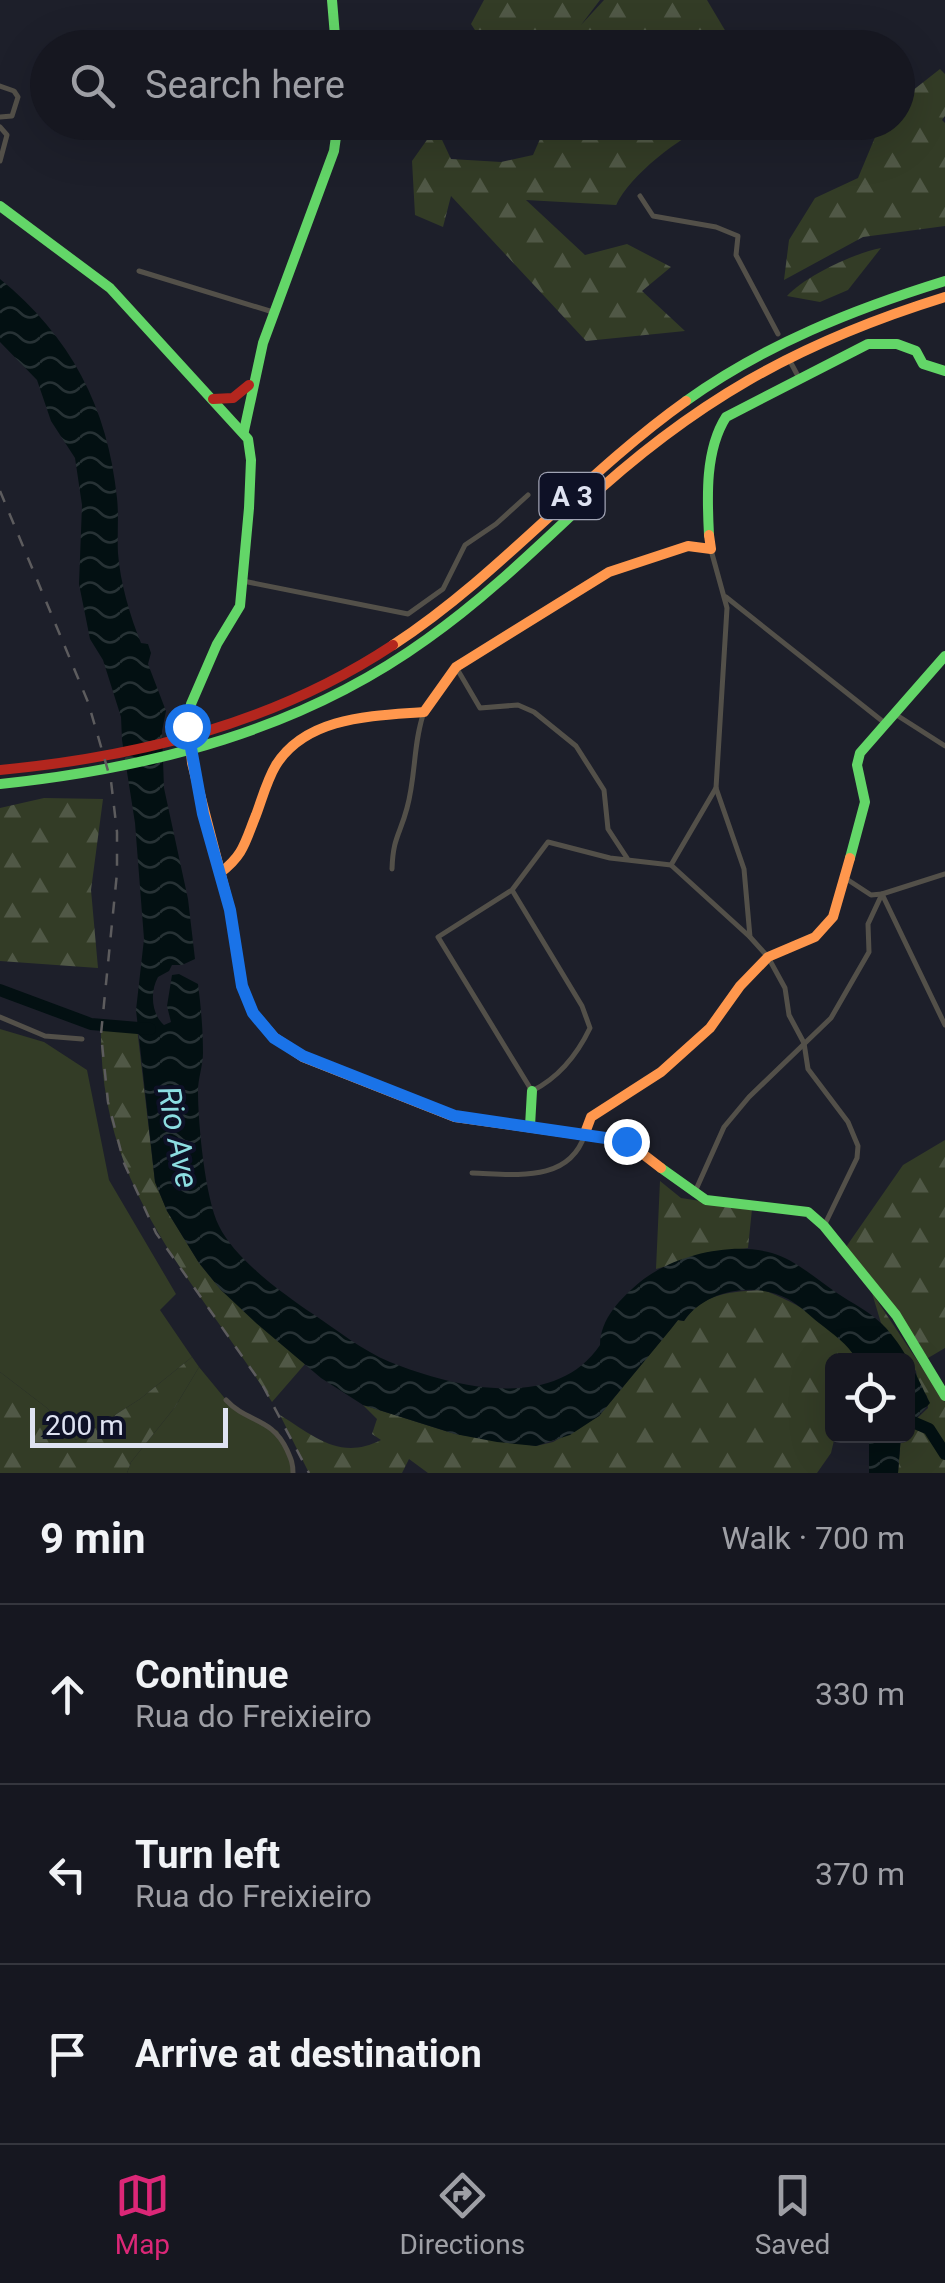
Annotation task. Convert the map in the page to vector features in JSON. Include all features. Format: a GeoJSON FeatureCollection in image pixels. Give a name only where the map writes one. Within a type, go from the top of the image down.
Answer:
{"type":"FeatureCollection","features":[{"type":"Feature","properties":{"kind":"main road"},"geometry":{"type":"LineString","coordinates":[[332,0],[334,30]]}},
{"type":"Feature","properties":{"kind":"main road"},"geometry":{"type":"LineString","coordinates":[[244,432],[252,382],[273,312],[336,140]]}},
{"type":"Feature","properties":{"kind":"main road"},"geometry":{"type":"LineString","coordinates":[[0,206],[110,288],[244,432],[250,447],[240,606],[216,644],[191,704],[187,726],[192,763],[253,1013],[274,1038],[303,1056],[455,1116],[626,1141],[694,1194],[726,1204],[808,1212],[824,1226],[896,1315],[945,1396]]}},
{"type":"Feature","properties":{"kind":"main road","name":"A 3"},"geometry":{"type":"LineString","coordinates":[[0,770],[62,766],[144,751],[211,732],[288,702],[352,671],[416,630],[482,580],[618,453],[674,408],[739,365],[814,326],[891,296],[945,281]]}},
{"type":"Feature","properties":{"kind":"main road","name":"A 3"},"geometry":{"type":"LineString","coordinates":[[0,784],[64,779],[146,764],[215,745],[293,715],[358,683],[424,642],[490,590],[627,464],[745,378],[820,340],[945,297]]}},
{"type":"Feature","properties":{"kind":"main road"},"geometry":{"type":"LineString","coordinates":[[220,874],[238,859],[283,753],[301,738],[342,722],[424,712],[456,667],[610,572],[688,546],[710,549],[717,426],[726,417],[868,344],[897,344],[916,351],[923,364],[945,371]]}},
{"type":"Feature","properties":{"kind":"main road"},"geometry":{"type":"LineString","coordinates":[[214,399],[233,398],[252,382]]}},
{"type":"Feature","properties":{"kind":"main road"},"geometry":{"type":"LineString","coordinates":[[586,1133],[592,1117],[661,1072],[710,1028],[740,986],[768,957],[815,937],[833,916],[865,802],[857,764],[860,753],[945,656]]}},
{"type":"Feature","properties":{"kind":"main road"},"geometry":{"type":"LineString","coordinates":[[530,1126],[532,1091]]}},
{"type":"Feature","properties":{"kind":"street"},"geometry":{"type":"LineString","coordinates":[[0,86],[14,91],[18,97],[12,116],[0,116]]}},
{"type":"Feature","properties":{"kind":"street"},"geometry":{"type":"LineString","coordinates":[[0,127],[6,132],[0,161]]}},
{"type":"Feature","properties":{"kind":"street"},"geometry":{"type":"LineString","coordinates":[[640,196],[653,216],[716,227],[738,236],[736,255],[778,334]]}},
{"type":"Feature","properties":{"kind":"street"},"geometry":{"type":"LineString","coordinates":[[139,271],[273,312]]}},
{"type":"Feature","properties":{"kind":"street"},"geometry":{"type":"LineString","coordinates":[[791,363],[799,378]]}},
{"type":"Feature","properties":{"kind":"street"},"geometry":{"type":"LineString","coordinates":[[242,581],[408,614],[443,589],[465,545],[496,524],[528,494]]}},
{"type":"Feature","properties":{"kind":"street"},"geometry":{"type":"LineString","coordinates":[[710,549],[727,608],[716,788],[744,869],[750,937]]}},
{"type":"Feature","properties":{"kind":"street"},"geometry":{"type":"LineString","coordinates":[[724,596],[887,724]]}},
{"type":"Feature","properties":{"kind":"street"},"geometry":{"type":"LineString","coordinates":[[456,667],[480,708],[518,704],[576,746],[604,790],[608,829],[628,858]]}},
{"type":"Feature","properties":{"kind":"street"},"geometry":{"type":"LineString","coordinates":[[392,869],[392,842],[407,809],[424,712]]}},
{"type":"Feature","properties":{"kind":"street"},"geometry":{"type":"LineString","coordinates":[[895,714],[945,746]]}},
{"type":"Feature","properties":{"kind":"street"},"geometry":{"type":"LineString","coordinates":[[671,865],[716,788]]}},
{"type":"Feature","properties":{"kind":"street"},"geometry":{"type":"LineString","coordinates":[[512,890],[582,1006],[590,1028],[578,1053],[548,1083],[532,1091],[438,936],[512,890],[548,842],[610,858],[671,865],[750,937],[768,957],[784,988],[789,1015],[804,1042],[808,1069],[848,1122],[858,1146],[824,1226]]}},
{"type":"Feature","properties":{"kind":"street"},"geometry":{"type":"LineString","coordinates":[[845,878],[871,895],[945,874]]}},
{"type":"Feature","properties":{"kind":"street"},"geometry":{"type":"LineString","coordinates":[[882,894],[945,1025]]}},
{"type":"Feature","properties":{"kind":"street"},"geometry":{"type":"LineString","coordinates":[[694,1194],[724,1127],[831,1018],[870,952],[868,924],[882,894]]}},
{"type":"Feature","properties":{"kind":"street"},"geometry":{"type":"LineString","coordinates":[[0,1018],[44,1036],[82,1039]]}},
{"type":"Feature","properties":{"kind":"street"},"geometry":{"type":"LineString","coordinates":[[472,1173],[556,1170],[581,1147],[586,1133]]}},
{"type":"Feature","properties":{"kind":"street"},"geometry":{"type":"LineString","coordinates":[[226,1400],[278,1431],[293,1473]]}},
{"type":"Feature","properties":{"kind":"green space"},"geometry":{"type":"Polygon","coordinates":[[[484,0],[600,0],[581,25],[604,0],[707,0],[725,30],[475,30],[471,24],[484,0]]]}},
{"type":"Feature","properties":{"kind":"green space"},"geometry":{"type":"Polygon","coordinates":[[[940,69],[945,74],[945,226],[863,237],[784,280],[789,240],[815,198],[858,178],[874,140],[915,140],[915,89],[940,69]]]}},
{"type":"Feature","properties":{"kind":"green space"},"geometry":{"type":"Polygon","coordinates":[[[427,140],[442,140],[451,159],[501,162],[533,155],[540,140],[682,140],[633,181],[616,205],[526,200],[585,255],[627,244],[671,267],[642,291],[685,331],[586,341],[451,196],[443,227],[415,215],[412,161],[427,140]]]}},
{"type":"Feature","properties":{"kind":"green space"},"geometry":{"type":"Polygon","coordinates":[[[881,248],[848,290],[820,302],[787,296],[831,266],[881,248]]]}},
{"type":"Feature","properties":{"kind":"green space"},"geometry":{"type":"Polygon","coordinates":[[[44,798],[103,799],[91,890],[98,968],[0,961],[0,808],[44,798]]]}},
{"type":"Feature","properties":{"kind":"green space"},"geometry":{"type":"Polygon","coordinates":[[[101,1022],[137,1028],[155,1182],[167,1211],[221,1290],[305,1364],[272,1402],[181,1269],[132,1182],[115,1134],[104,1081],[101,1022]]]}},
{"type":"Feature","properties":{"kind":"green space"},"geometry":{"type":"Polygon","coordinates":[[[0,1029],[44,1042],[87,1070],[109,1180],[176,1294],[160,1310],[192,1357],[140,1399],[76,1440],[47,1408],[0,1372],[0,1029]]]}},
{"type":"Feature","properties":{"kind":"green space"},"geometry":{"type":"Polygon","coordinates":[[[945,1140],[945,1348],[928,1358],[846,1247],[903,1165],[945,1140]]]}},
{"type":"Feature","properties":{"kind":"green space"},"geometry":{"type":"Polygon","coordinates":[[[660,1181],[681,1198],[752,1209],[748,1248],[656,1269],[660,1181]]]}},
{"type":"Feature","properties":{"kind":"green space"},"geometry":{"type":"Polygon","coordinates":[[[763,1290],[790,1302],[840,1337],[852,1353],[825,1353],[825,1443],[833,1443],[817,1473],[428,1473],[409,1459],[402,1473],[309,1473],[280,1415],[316,1438],[340,1447],[366,1446],[381,1440],[372,1434],[377,1419],[363,1405],[455,1434],[536,1446],[553,1442],[599,1416],[678,1320],[684,1321],[709,1299],[763,1290]]]}},
{"type":"Feature","properties":{"kind":"green space"},"geometry":{"type":"Polygon","coordinates":[[[872,1293],[912,1353],[903,1353],[881,1323],[872,1293]]]}},
{"type":"Feature","properties":{"kind":"green space"},"geometry":{"type":"Polygon","coordinates":[[[192,1357],[199,1367],[127,1473],[0,1473],[0,1372],[47,1408],[76,1440],[140,1399],[192,1357]]]}},
{"type":"Feature","properties":{"kind":"green space"},"geometry":{"type":"Polygon","coordinates":[[[915,1357],[945,1402],[945,1473],[898,1473],[900,1443],[915,1443],[915,1420],[928,1408],[915,1357]]]}},
{"type":"Feature","properties":{"kind":"green space"},"geometry":{"type":"Polygon","coordinates":[[[199,1367],[232,1407],[278,1431],[293,1473],[127,1473],[199,1367]]]}},
{"type":"Feature","properties":{"kind":"water","name":"Rio Ave"},"geometry":{"type":"Polygon","coordinates":[[[0,279],[47,324],[65,349],[105,433],[117,498],[123,587],[141,643],[148,644],[148,664],[166,711],[162,731],[164,788],[188,899],[195,959],[172,965],[158,977],[153,1002],[164,1025],[171,1022],[167,1006],[172,975],[179,974],[198,984],[203,1053],[198,1105],[203,1160],[214,1213],[236,1251],[261,1275],[350,1340],[416,1371],[473,1386],[531,1387],[557,1380],[581,1366],[600,1345],[608,1318],[640,1282],[685,1258],[721,1250],[756,1250],[789,1260],[882,1324],[904,1353],[852,1353],[792,1301],[761,1290],[731,1292],[704,1302],[684,1321],[678,1320],[599,1416],[570,1435],[536,1446],[455,1434],[363,1405],[321,1378],[221,1290],[167,1211],[155,1182],[136,1010],[144,939],[135,823],[121,717],[103,660],[90,639],[79,584],[82,505],[75,458],[51,421],[37,380],[0,342],[0,279]]]}},
{"type":"Feature","properties":{"kind":"water"},"geometry":{"type":"Polygon","coordinates":[[[915,1374],[930,1403],[915,1419],[915,1374]]]}},
{"type":"Feature","properties":{"kind":"water"},"geometry":{"type":"Polygon","coordinates":[[[869,1443],[900,1443],[898,1473],[869,1473],[869,1443]]]}},
{"type":"Feature","properties":{"kind":"waterway"},"geometry":{"type":"LineString","coordinates":[[0,990],[91,1024],[150,1029]]}},
{"type":"Feature","properties":{"kind":"waterway"},"geometry":{"type":"LineString","coordinates":[[915,1423],[929,1429],[945,1454]]}},
{"type":"Feature","properties":{"kind":"railway"},"geometry":{"type":"LineString","coordinates":[[0,491],[88,702],[111,781],[117,873],[101,1034],[108,1102],[124,1163],[156,1233],[263,1386],[309,1473]]}},
{"type":"Feature","properties":{"kind":"traffic: fast"},"geometry":{"type":"LineString","coordinates":[[332,0],[334,30]]}},
{"type":"Feature","properties":{"kind":"traffic: fast"},"geometry":{"type":"LineString","coordinates":[[244,431],[263,343],[336,140]]}},
{"type":"Feature","properties":{"kind":"traffic: fast"},"geometry":{"type":"LineString","coordinates":[[0,206],[110,288],[248,439],[249,508],[240,606],[217,644],[188,718]]}},
{"type":"Feature","properties":{"kind":"traffic: fast"},"geometry":{"type":"LineString","coordinates":[[686,401],[811,330],[945,281]]}},
{"type":"Feature","properties":{"kind":"traffic: fast"},"geometry":{"type":"LineString","coordinates":[[709,535],[711,459],[726,417],[868,344],[897,344],[916,351],[923,364],[945,371]]}},
{"type":"Feature","properties":{"kind":"traffic: fast"},"geometry":{"type":"LineString","coordinates":[[0,784],[169,755],[224,740],[329,698],[379,671],[447,624],[577,510]]}},
{"type":"Feature","properties":{"kind":"traffic: fast"},"geometry":{"type":"LineString","coordinates":[[850,858],[865,802],[857,765],[860,753],[945,656]]}},
{"type":"Feature","properties":{"kind":"traffic: fast"},"geometry":{"type":"LineString","coordinates":[[530,1126],[532,1091]]}},
{"type":"Feature","properties":{"kind":"traffic: fast"},"geometry":{"type":"LineString","coordinates":[[661,1168],[706,1200],[808,1212],[824,1226],[896,1315],[945,1396]]}},
{"type":"Feature","properties":{"kind":"traffic: slow"},"geometry":{"type":"LineString","coordinates":[[577,510],[662,438],[748,381],[841,335],[945,297]]}},
{"type":"Feature","properties":{"kind":"traffic: slow"},"geometry":{"type":"LineString","coordinates":[[393,645],[469,588],[611,460],[686,401]]}},
{"type":"Feature","properties":{"kind":"traffic: slow"},"geometry":{"type":"LineString","coordinates":[[220,873],[243,847],[276,765],[305,737],[342,722],[424,712],[456,667],[609,572],[688,546],[711,549],[709,535]]}},
{"type":"Feature","properties":{"kind":"traffic: slow"},"geometry":{"type":"LineString","coordinates":[[188,718],[192,763],[230,910],[242,986],[253,1013],[275,1038],[303,1057],[455,1117],[626,1141],[661,1168]]}},
{"type":"Feature","properties":{"kind":"traffic: slow"},"geometry":{"type":"LineString","coordinates":[[585,1133],[591,1117],[661,1072],[710,1028],[740,986],[768,957],[815,937],[833,917],[850,858]]}},
{"type":"Feature","properties":{"kind":"traffic: jam"},"geometry":{"type":"LineString","coordinates":[[213,399],[233,398],[249,385]]}},
{"type":"Feature","properties":{"kind":"traffic: jam"},"geometry":{"type":"LineString","coordinates":[[0,770],[103,756],[204,732],[301,696],[393,645]]}},
{"type":"Feature","properties":{"kind":"route"},"geometry":{"type":"LineString","coordinates":[[187,726],[203,814],[230,910],[242,986],[253,1013],[274,1038],[303,1056],[455,1116],[626,1141]]}}]}
